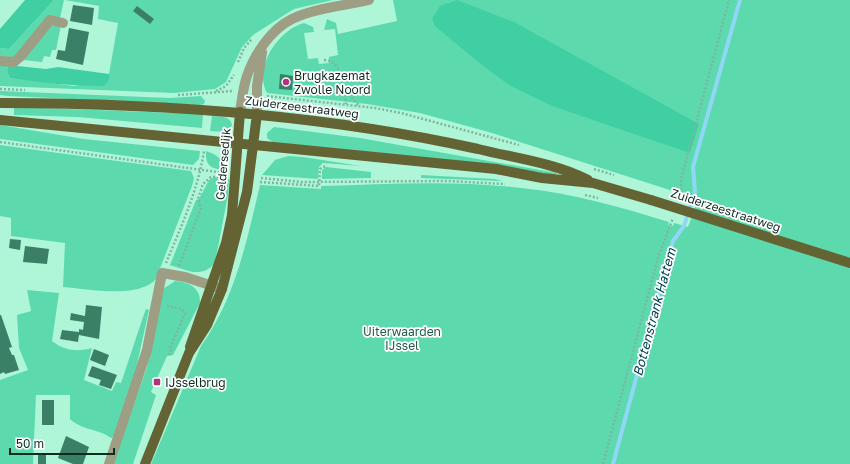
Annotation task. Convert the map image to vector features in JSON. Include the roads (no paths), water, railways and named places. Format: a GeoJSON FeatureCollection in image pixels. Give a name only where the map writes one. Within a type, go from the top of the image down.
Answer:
{"type":"FeatureCollection","features":[{"type":"Feature","properties":{"kind":"main road","name":"Zuiderzeestraatweg"},"geometry":{"type":"LineString","coordinates":[[0,103],[77,103],[240,112],[354,126],[420,137],[550,166],[576,174],[593,183]]}},
{"type":"Feature","properties":{"kind":"main road","name":"Geldersedijk"},"geometry":{"type":"LineString","coordinates":[[217,288],[232,215],[240,112]]}},
{"type":"Feature","properties":{"kind":"main road","name":"Geldersedijk"},"geometry":{"type":"LineString","coordinates":[[145,464],[189,353],[207,325],[217,288],[244,207],[257,114]]}},
{"type":"Feature","properties":{"kind":"main road","name":"Zuiderzeestraatweg"},"geometry":{"type":"LineString","coordinates":[[0,120],[205,139],[253,146],[496,169],[542,178],[593,183],[850,263]]}},
{"type":"Feature","properties":{"kind":"street","name":"Geldersedijk"},"geometry":{"type":"LineString","coordinates":[[240,112],[247,76],[263,47],[274,33],[292,19],[370,0]]}},
{"type":"Feature","properties":{"kind":"street"},"geometry":{"type":"LineString","coordinates":[[0,61],[14,62],[20,57],[50,20],[63,22]]}},
{"type":"Feature","properties":{"kind":"street","name":"Geldersedijk"},"geometry":{"type":"LineString","coordinates":[[257,114],[257,86],[263,47]]}},
{"type":"Feature","properties":{"kind":"street"},"geometry":{"type":"LineString","coordinates":[[109,464],[145,357],[162,273],[185,277],[217,288]]}},
{"type":"Feature","properties":{"kind":"waterway","name":"Bottenstrank Hattem"},"geometry":{"type":"LineString","coordinates":[[613,464],[673,241],[684,226],[695,192],[693,167],[740,0]]}},
{"type":"Feature","properties":{"kind":"place","name":"Brugkazemat Zwolle Noord"},"geometry":{"type":"Point","coordinates":[286,82]}},
{"type":"Feature","properties":{"kind":"place","name":"IJsselbrug"},"geometry":{"type":"Point","coordinates":[157,382]}},
{"type":"Feature","properties":{"kind":"park label","name":"Uiterwaarden IJssel"},"geometry":{"type":"Point","coordinates":[402,338]}}]}
